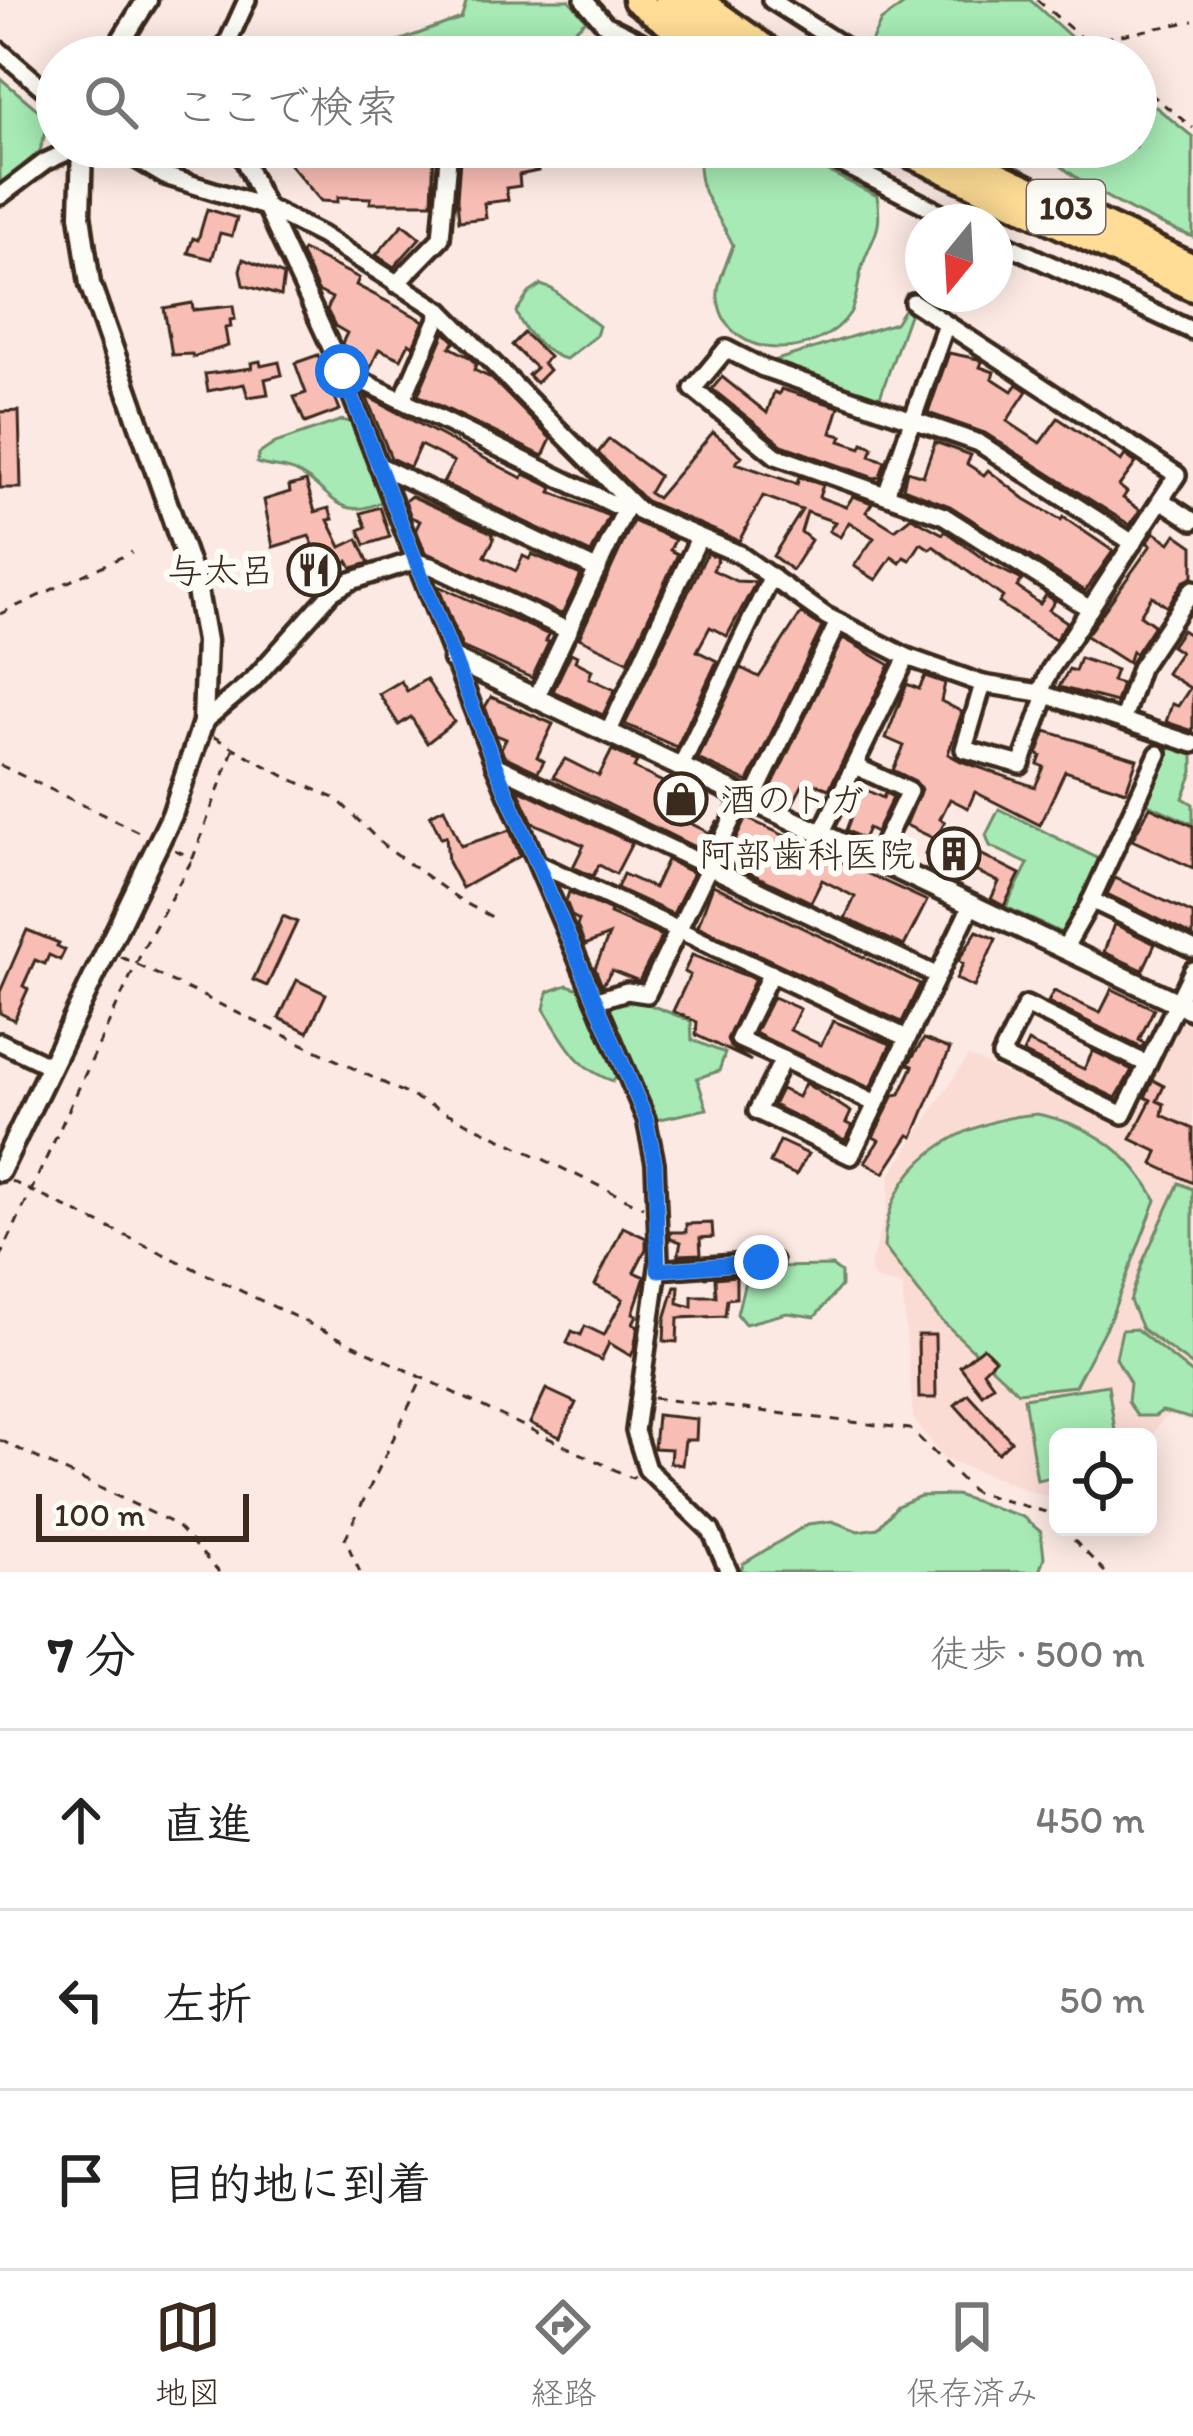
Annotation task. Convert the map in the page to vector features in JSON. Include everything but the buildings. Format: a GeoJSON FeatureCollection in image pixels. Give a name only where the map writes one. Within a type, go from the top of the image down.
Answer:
{"type":"FeatureCollection","features":[{"type":"Feature","properties":{"kind":"highway"},"geometry":{"type":"LineString","coordinates":[[636,0],[684,36]]}},
{"type":"Feature","properties":{"kind":"highway"},"geometry":{"type":"LineString","coordinates":[[668,0],[715,36]]}},
{"type":"Feature","properties":{"kind":"highway"},"geometry":{"type":"LineString","coordinates":[[698,0],[749,36]]}},
{"type":"Feature","properties":{"kind":"highway"},"geometry":{"type":"LineString","coordinates":[[717,0],[764,36]]}},
{"type":"Feature","properties":{"kind":"highway","name":"103"},"geometry":{"type":"LineString","coordinates":[[939,168],[1193,288]]}},
{"type":"Feature","properties":{"kind":"highway","name":"103"},"geometry":{"type":"LineString","coordinates":[[984,168],[1193,267]]}},
{"type":"Feature","properties":{"kind":"street"},"geometry":{"type":"LineString","coordinates":[[124,36],[147,0]]}},
{"type":"Feature","properties":{"kind":"street"},"geometry":{"type":"LineString","coordinates":[[231,36],[248,0]]}},
{"type":"Feature","properties":{"kind":"street"},"geometry":{"type":"LineString","coordinates":[[584,0],[605,24],[629,36]]}},
{"type":"Feature","properties":{"kind":"street"},"geometry":{"type":"LineString","coordinates":[[771,0],[827,36]]}},
{"type":"Feature","properties":{"kind":"street"},"geometry":{"type":"LineString","coordinates":[[0,51],[36,82]]}},
{"type":"Feature","properties":{"kind":"street"},"geometry":{"type":"LineString","coordinates":[[0,196],[36,168]]}},
{"type":"Feature","properties":{"kind":"street"},"geometry":{"type":"LineString","coordinates":[[0,1173],[158,842],[202,726],[206,641],[196,585],[90,284],[80,215],[80,168]]}},
{"type":"Feature","properties":{"kind":"street"},"geometry":{"type":"LineString","coordinates":[[151,168],[266,207],[321,235],[441,311],[628,507]]}},
{"type":"Feature","properties":{"kind":"street"},"geometry":{"type":"LineString","coordinates":[[248,168],[342,371],[495,765],[646,1119],[655,1162],[658,1270],[635,1431],[647,1469],[711,1531],[729,1572]]}},
{"type":"Feature","properties":{"kind":"street"},"geometry":{"type":"LineString","coordinates":[[396,284],[441,238],[446,168]]}},
{"type":"Feature","properties":{"kind":"street"},"geometry":{"type":"LineString","coordinates":[[851,168],[923,204]]}},
{"type":"Feature","properties":{"kind":"street"},"geometry":{"type":"LineString","coordinates":[[1013,247],[1193,331]]}},
{"type":"Feature","properties":{"kind":"street"},"geometry":{"type":"LineString","coordinates":[[403,399],[441,311]]}},
{"type":"Feature","properties":{"kind":"street"},"geometry":{"type":"LineString","coordinates":[[928,312],[1178,475],[1090,609],[1043,694],[1021,765],[964,749],[983,684]]}},
{"type":"Feature","properties":{"kind":"street"},"geometry":{"type":"LineString","coordinates":[[886,495],[946,324]]}},
{"type":"Feature","properties":{"kind":"street"},"geometry":{"type":"LineString","coordinates":[[1090,609],[970,530],[776,456],[693,388],[726,349],[763,368],[979,442],[1133,543]]}},
{"type":"Feature","properties":{"kind":"street"},"geometry":{"type":"LineString","coordinates":[[342,371],[698,540],[739,554],[838,622],[907,657],[983,684],[1043,694],[1193,744]]}},
{"type":"Feature","properties":{"kind":"street"},"geometry":{"type":"LineString","coordinates":[[378,465],[598,570]]}},
{"type":"Feature","properties":{"kind":"street"},"geometry":{"type":"LineString","coordinates":[[1161,500],[1193,521]]}},
{"type":"Feature","properties":{"kind":"street"},"geometry":{"type":"LineString","coordinates":[[537,696],[628,507]]}},
{"type":"Feature","properties":{"kind":"street"},"geometry":{"type":"LineString","coordinates":[[609,731],[698,540]]}},
{"type":"Feature","properties":{"kind":"street"},"geometry":{"type":"LineString","coordinates":[[202,726],[252,681],[332,592],[413,561],[434,566],[568,631]]}},
{"type":"Feature","properties":{"kind":"street"},"geometry":{"type":"LineString","coordinates":[[681,766],[772,576]]}},
{"type":"Feature","properties":{"kind":"street"},"geometry":{"type":"LineString","coordinates":[[1123,719],[1140,668],[1193,589]]}},
{"type":"Feature","properties":{"kind":"street"},"geometry":{"type":"LineString","coordinates":[[597,1000],[627,991],[647,994],[838,622]]}},
{"type":"Feature","properties":{"kind":"street"},"geometry":{"type":"LineString","coordinates":[[821,834],[907,657]]}},
{"type":"Feature","properties":{"kind":"street"},"geometry":{"type":"LineString","coordinates":[[453,659],[1185,1006]]}},
{"type":"Feature","properties":{"kind":"street"},"geometry":{"type":"LineString","coordinates":[[1064,949],[1158,754]]}},
{"type":"Feature","properties":{"kind":"street"},"geometry":{"type":"LineString","coordinates":[[495,765],[936,975]]}},
{"type":"Feature","properties":{"kind":"street"},"geometry":{"type":"LineString","coordinates":[[855,766],[909,791],[876,859]]}},
{"type":"Feature","properties":{"kind":"street"},"geometry":{"type":"LineString","coordinates":[[540,865],[907,1037]]}},
{"type":"Feature","properties":{"kind":"street"},"geometry":{"type":"LineString","coordinates":[[1091,900],[1193,949]]}},
{"type":"Feature","properties":{"kind":"street"},"geometry":{"type":"LineString","coordinates":[[783,1059],[757,1111],[851,1156],[971,906]]}},
{"type":"Feature","properties":{"kind":"street"},"geometry":{"type":"LineString","coordinates":[[1147,1064],[1026,1005],[1001,1056],[1123,1115],[1147,1064],[1185,1006],[1193,970]]}},
{"type":"Feature","properties":{"kind":"street"},"geometry":{"type":"LineString","coordinates":[[771,973],[740,1039],[876,1103]]}},
{"type":"Feature","properties":{"kind":"street"},"geometry":{"type":"LineString","coordinates":[[0,1042],[50,1066]]}},
{"type":"Feature","properties":{"kind":"street"},"geometry":{"type":"LineString","coordinates":[[658,1270],[773,1261]]}},
{"type":"Feature","properties":{"kind":"path"},"geometry":{"type":"LineString","coordinates":[[1037,0],[1078,36]]}},
{"type":"Feature","properties":{"kind":"path"},"geometry":{"type":"LineString","coordinates":[[1114,36],[1193,20]]}},
{"type":"Feature","properties":{"kind":"path"},"geometry":{"type":"LineString","coordinates":[[1157,99],[1193,128]]}},
{"type":"Feature","properties":{"kind":"path"},"geometry":{"type":"LineString","coordinates":[[0,614],[132,552]]}},
{"type":"Feature","properties":{"kind":"path"},"geometry":{"type":"LineString","coordinates":[[202,726],[233,748],[337,799],[383,847],[496,919]]}},
{"type":"Feature","properties":{"kind":"path"},"geometry":{"type":"LineString","coordinates":[[0,1258],[193,858],[233,748]]}},
{"type":"Feature","properties":{"kind":"path"},"geometry":{"type":"LineString","coordinates":[[0,765],[193,858]]}},
{"type":"Feature","properties":{"kind":"path"},"geometry":{"type":"LineString","coordinates":[[106,950],[655,1213]]}},
{"type":"Feature","properties":{"kind":"path"},"geometry":{"type":"LineString","coordinates":[[0,1173],[632,1478],[647,1469]]}},
{"type":"Feature","properties":{"kind":"path"},"geometry":{"type":"LineString","coordinates":[[360,1572],[345,1539],[422,1378]]}},
{"type":"Feature","properties":{"kind":"path"},"geometry":{"type":"LineString","coordinates":[[640,1397],[910,1429],[974,1492],[1049,1515]]}},
{"type":"Feature","properties":{"kind":"path"},"geometry":{"type":"LineString","coordinates":[[0,1439],[175,1524],[219,1572]]}},
{"type":"Feature","properties":{"kind":"path"},"geometry":{"type":"LineString","coordinates":[[1070,1536],[1106,1572]]}},
{"type":"Feature","properties":{"kind":"shaded area"},"geometry":{"type":"Polygon","coordinates":[[[1178,1019],[1193,1026],[1193,1415],[1180,1408],[1157,1428],[1049,1428],[1049,1498],[943,1458],[913,1418],[902,1286],[874,1279],[870,1266],[887,1209],[890,1175],[968,1056],[1123,1128],[1178,1019]]]}},
{"type":"Feature","properties":{"kind":"green space"},"geometry":{"type":"Polygon","coordinates":[[[467,0],[569,0],[586,20],[568,36],[413,36],[461,18],[467,0]]]}},
{"type":"Feature","properties":{"kind":"green space"},"geometry":{"type":"Polygon","coordinates":[[[910,0],[1030,0],[1070,36],[874,36],[881,21],[910,0]]]}},
{"type":"Feature","properties":{"kind":"green space"},"geometry":{"type":"Polygon","coordinates":[[[0,78],[36,108],[36,154],[0,185],[0,78]]]}},
{"type":"Feature","properties":{"kind":"green space"},"geometry":{"type":"Polygon","coordinates":[[[1157,108],[1193,137],[1193,237],[1120,204],[1064,168],[1157,168],[1157,108]]]}},
{"type":"Feature","properties":{"kind":"green space"},"geometry":{"type":"Polygon","coordinates":[[[699,168],[821,168],[877,196],[876,233],[850,313],[836,328],[818,340],[776,348],[738,336],[725,320],[718,299],[733,245],[699,168]]]}},
{"type":"Feature","properties":{"kind":"green space"},"geometry":{"type":"Polygon","coordinates":[[[541,285],[599,326],[596,336],[566,359],[536,341],[516,312],[541,285]]]}},
{"type":"Feature","properties":{"kind":"green space"},"geometry":{"type":"Polygon","coordinates":[[[905,308],[910,312],[880,397],[770,362],[895,323],[905,308]]]}},
{"type":"Feature","properties":{"kind":"green space"},"geometry":{"type":"Polygon","coordinates":[[[342,420],[352,423],[383,501],[355,509],[344,506],[296,472],[257,463],[259,454],[275,443],[342,420]]]}},
{"type":"Feature","properties":{"kind":"green space"},"geometry":{"type":"Polygon","coordinates":[[[1173,742],[1193,751],[1193,772],[1183,798],[1193,804],[1193,824],[1144,802],[1173,742]]]}},
{"type":"Feature","properties":{"kind":"green space"},"geometry":{"type":"Polygon","coordinates":[[[999,809],[1103,861],[1066,935],[1006,907],[1028,864],[990,846],[986,835],[999,809]]]}},
{"type":"Feature","properties":{"kind":"green space"},"geometry":{"type":"Polygon","coordinates":[[[567,985],[583,990],[616,1076],[613,1081],[580,1061],[544,1009],[548,992],[567,985]]]}},
{"type":"Feature","properties":{"kind":"green space"},"geometry":{"type":"Polygon","coordinates":[[[630,997],[691,1021],[692,1040],[725,1053],[719,1071],[697,1078],[707,1109],[656,1120],[606,1004],[630,997]]]}},
{"type":"Feature","properties":{"kind":"green space"},"geometry":{"type":"Polygon","coordinates":[[[1037,1114],[1075,1125],[1107,1143],[1134,1167],[1156,1200],[1111,1317],[1075,1386],[1018,1392],[939,1318],[884,1247],[888,1217],[899,1191],[934,1151],[982,1125],[1037,1114]]]}},
{"type":"Feature","properties":{"kind":"green space"},"geometry":{"type":"Polygon","coordinates":[[[1179,1183],[1193,1189],[1193,1366],[1142,1329],[1130,1301],[1179,1183]]]}},
{"type":"Feature","properties":{"kind":"green space"},"geometry":{"type":"Polygon","coordinates":[[[832,1266],[841,1273],[841,1286],[815,1317],[787,1313],[745,1324],[737,1314],[746,1277],[771,1267],[832,1266]]]}},
{"type":"Feature","properties":{"kind":"green space"},"geometry":{"type":"Polygon","coordinates":[[[1136,1329],[1193,1374],[1193,1419],[1162,1411],[1137,1416],[1128,1402],[1130,1383],[1116,1358],[1122,1330],[1136,1329]]]}},
{"type":"Feature","properties":{"kind":"green space"},"geometry":{"type":"Polygon","coordinates":[[[1108,1385],[1115,1428],[1049,1428],[1049,1478],[1037,1480],[1024,1398],[1108,1385]]]}},
{"type":"Feature","properties":{"kind":"green space"},"geometry":{"type":"Polygon","coordinates":[[[956,1495],[1023,1517],[1041,1532],[1044,1557],[1039,1572],[741,1572],[743,1564],[808,1524],[832,1521],[858,1531],[878,1528],[897,1506],[920,1496],[956,1495]]]}},
{"type":"Feature","properties":{"kind":"place","name":"与太呂"},"geometry":{"type":"Point","coordinates":[314,570]}},
{"type":"Feature","properties":{"kind":"place","name":"酒のトガ"},"geometry":{"type":"Point","coordinates":[681,799]}},
{"type":"Feature","properties":{"kind":"place","name":"阿部歯科医院"},"geometry":{"type":"Point","coordinates":[954,854]}},
{"type":"Feature","properties":{"kind":"route"},"geometry":{"type":"LineString","coordinates":[[342,371],[495,765],[646,1119],[655,1162],[658,1270],[761,1262]]}}]}
